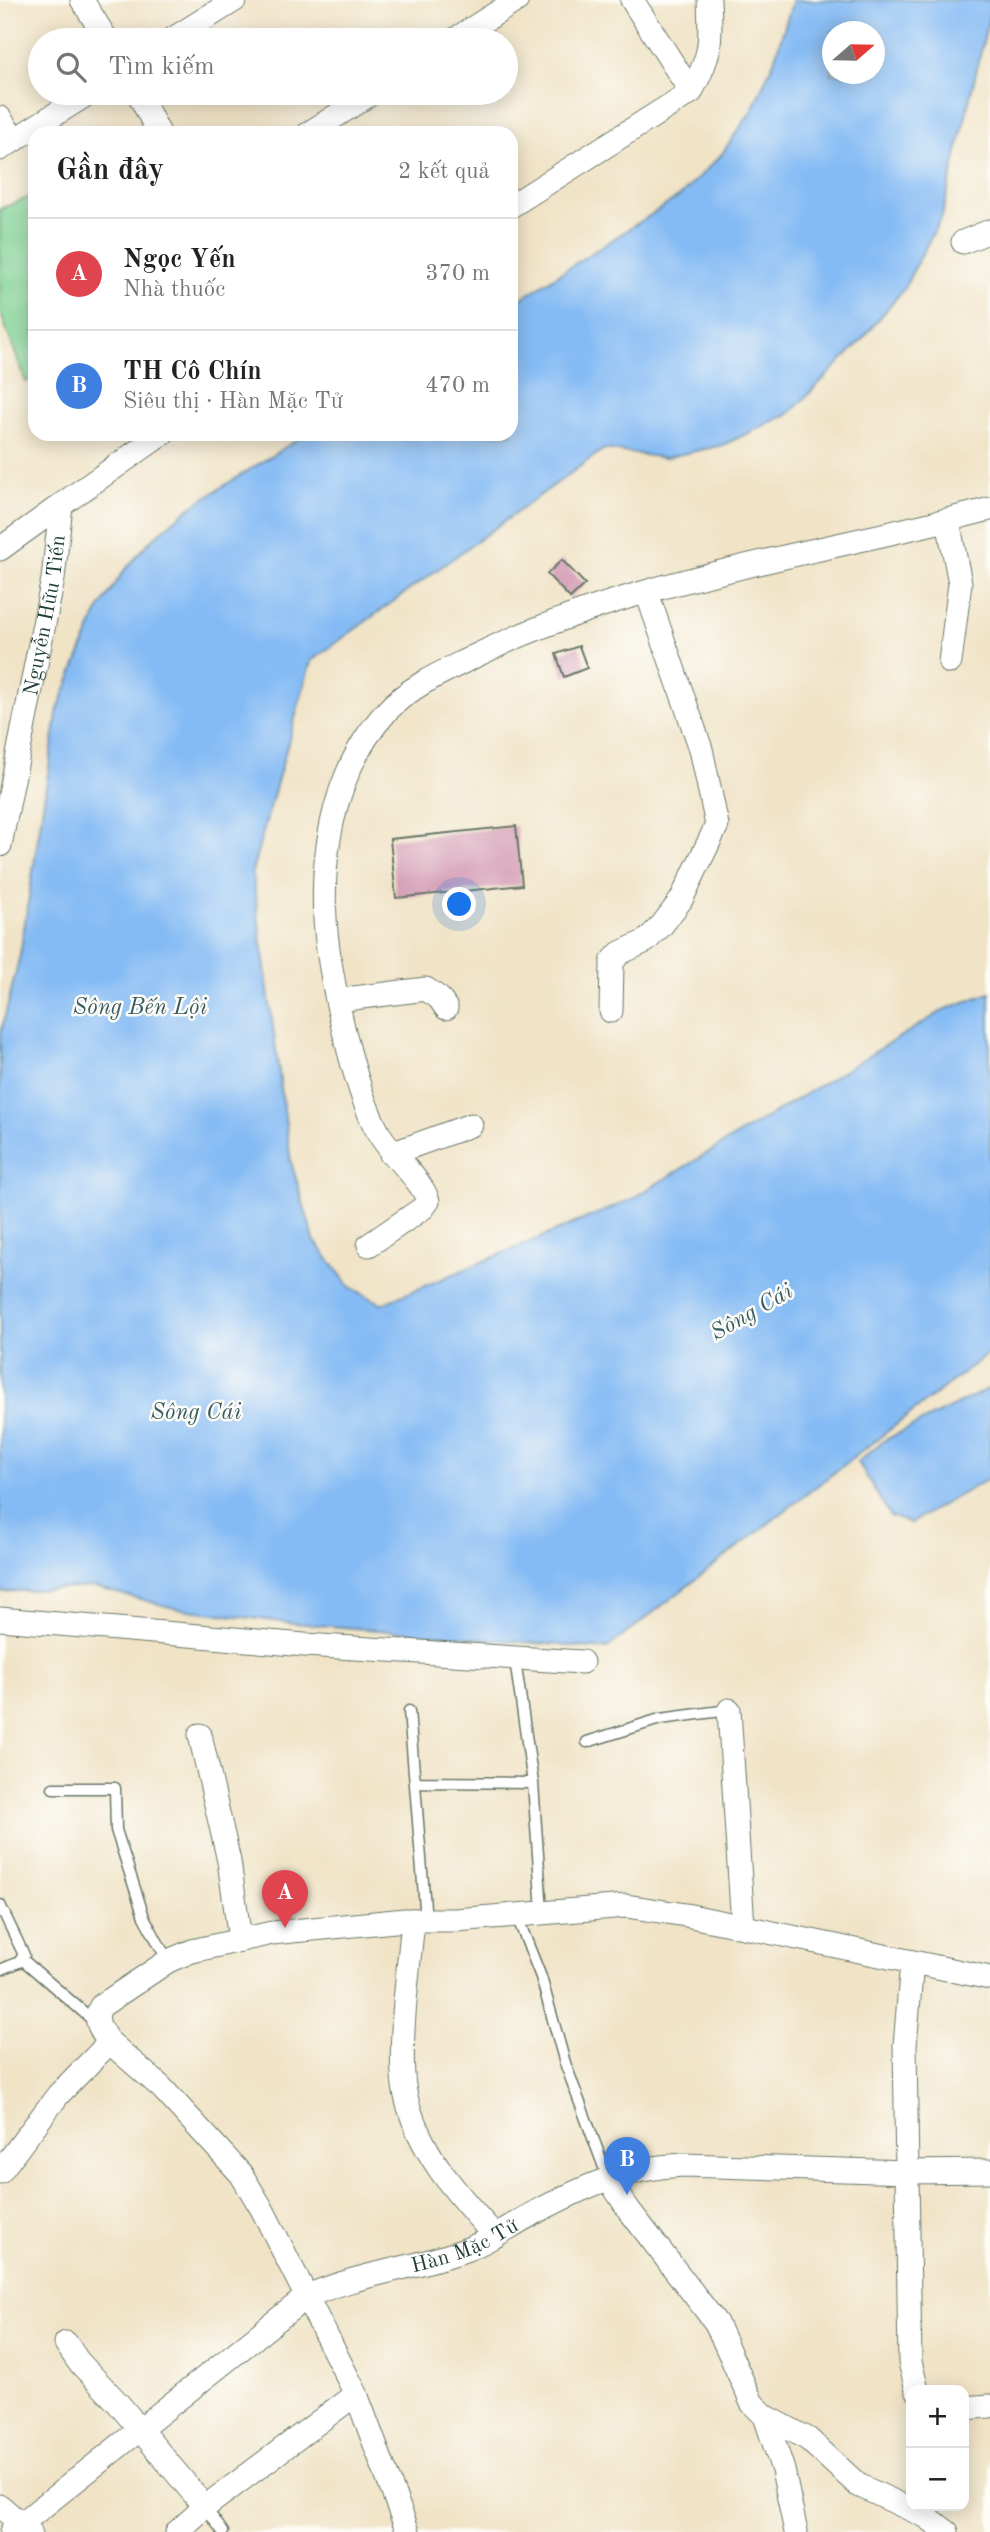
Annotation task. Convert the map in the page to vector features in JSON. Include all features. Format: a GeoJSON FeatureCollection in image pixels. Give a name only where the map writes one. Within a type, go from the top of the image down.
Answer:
{"type":"FeatureCollection","features":[{"type":"Feature","properties":{"kind":"street"},"geometry":{"type":"LineString","coordinates":[[82,0],[100,28]]}},
{"type":"Feature","properties":{"kind":"street"},"geometry":{"type":"LineString","coordinates":[[190,28],[235,0]]}},
{"type":"Feature","properties":{"kind":"street"},"geometry":{"type":"LineString","coordinates":[[473,28],[517,0]]}},
{"type":"Feature","properties":{"kind":"street"},"geometry":{"type":"LineString","coordinates":[[632,0],[691,92]]}},
{"type":"Feature","properties":{"kind":"street"},"geometry":{"type":"LineString","coordinates":[[518,202],[691,92],[708,62],[711,39],[709,0]]}},
{"type":"Feature","properties":{"kind":"street"},"geometry":{"type":"LineString","coordinates":[[37,126],[70,105]]}},
{"type":"Feature","properties":{"kind":"street"},"geometry":{"type":"LineString","coordinates":[[144,105],[155,126]]}},
{"type":"Feature","properties":{"kind":"street"},"geometry":{"type":"LineString","coordinates":[[320,126],[353,105]]}},
{"type":"Feature","properties":{"kind":"street"},"geometry":{"type":"LineString","coordinates":[[0,118],[7,145],[28,132]]}},
{"type":"Feature","properties":{"kind":"street"},"geometry":{"type":"LineString","coordinates":[[963,242],[990,230]]}},
{"type":"Feature","properties":{"kind":"street","name":"Nguyễn Hữu Tiến"},"geometry":{"type":"LineString","coordinates":[[0,845],[5,791],[53,579],[61,505],[152,441]]}},
{"type":"Feature","properties":{"kind":"street"},"geometry":{"type":"LineString","coordinates":[[0,549],[61,505]]}},
{"type":"Feature","properties":{"kind":"street"},"geometry":{"type":"LineString","coordinates":[[369,1245],[423,1208],[428,1201],[391,1154],[375,1127],[338,1000],[326,933],[327,850],[337,799],[369,734],[399,700],[452,668],[545,626],[756,561],[948,521],[990,509]]}},
{"type":"Feature","properties":{"kind":"street"},"geometry":{"type":"LineString","coordinates":[[948,521],[960,583],[950,662]]}},
{"type":"Feature","properties":{"kind":"street"},"geometry":{"type":"LineString","coordinates":[[611,1011],[612,962],[620,953],[646,941],[662,926],[681,901],[717,825],[701,749],[646,593]]}},
{"type":"Feature","properties":{"kind":"street"},"geometry":{"type":"LineString","coordinates":[[338,1000],[426,989],[439,998],[446,1008]]}},
{"type":"Feature","properties":{"kind":"street"},"geometry":{"type":"LineString","coordinates":[[391,1154],[471,1125]]}},
{"type":"Feature","properties":{"kind":"street"},"geometry":{"type":"LineString","coordinates":[[0,1619],[180,1636],[515,1660],[582,1662]]}},
{"type":"Feature","properties":{"kind":"street"},"geometry":{"type":"LineString","coordinates":[[729,1710],[743,1927]]}},
{"type":"Feature","properties":{"kind":"street"},"geometry":{"type":"LineString","coordinates":[[201,1734],[229,1861],[240,1940]]}},
{"type":"Feature","properties":{"kind":"street"},"geometry":{"type":"LineString","coordinates":[[0,2172],[58,2095],[102,2052],[102,2032],[96,2014],[101,2006],[168,1961],[192,1951],[240,1940],[291,1931],[626,1906],[743,1927],[990,1978]]}},
{"type":"Feature","properties":{"kind":"street"},"geometry":{"type":"LineString","coordinates":[[419,1920],[404,2043],[405,2091],[434,2164],[449,2185],[495,2235]]}},
{"type":"Feature","properties":{"kind":"street"},"geometry":{"type":"LineString","coordinates":[[912,1962],[905,2046],[910,2362],[916,2385]]}},
{"type":"Feature","properties":{"kind":"street"},"geometry":{"type":"LineString","coordinates":[[102,2032],[162,2087],[241,2174],[262,2209],[356,2394],[408,2532]]}},
{"type":"Feature","properties":{"kind":"street","name":"Hàn Mặc Tử"},"geometry":{"type":"LineString","coordinates":[[20,2529],[140,2427],[306,2297],[338,2284],[459,2252],[559,2199],[608,2178],[649,2167],[683,2165],[908,2172],[990,2171]]}},
{"type":"Feature","properties":{"kind":"street"},"geometry":{"type":"LineString","coordinates":[[608,2178],[638,2223],[716,2323],[747,2396],[765,2416],[808,2439],[846,2475],[874,2495],[920,2513],[947,2532]]}},
{"type":"Feature","properties":{"kind":"street"},"geometry":{"type":"LineString","coordinates":[[66,2343],[78,2361],[140,2427],[205,2507]]}},
{"type":"Feature","properties":{"kind":"street"},"geometry":{"type":"LineString","coordinates":[[177,2532],[205,2507],[356,2394]]}},
{"type":"Feature","properties":{"kind":"street"},"geometry":{"type":"LineString","coordinates":[[969,2408],[990,2406]]}},
{"type":"Feature","properties":{"kind":"street"},"geometry":{"type":"LineString","coordinates":[[765,2416],[783,2470],[796,2532]]}},
{"type":"Feature","properties":{"kind":"street"},"geometry":{"type":"LineString","coordinates":[[0,2506],[20,2529]]}},
{"type":"Feature","properties":{"kind":"lane"},"geometry":{"type":"LineString","coordinates":[[515,1660],[533,1783],[542,1912]]}},
{"type":"Feature","properties":{"kind":"lane"},"geometry":{"type":"LineString","coordinates":[[587,1742],[660,1719],[729,1710]]}},
{"type":"Feature","properties":{"kind":"lane"},"geometry":{"type":"LineString","coordinates":[[409,1711],[415,1782],[419,1920]]}},
{"type":"Feature","properties":{"kind":"lane"},"geometry":{"type":"LineString","coordinates":[[415,1782],[533,1783]]}},
{"type":"Feature","properties":{"kind":"lane"},"geometry":{"type":"LineString","coordinates":[[53,1788],[115,1788],[116,1830],[144,1917],[168,1961]]}},
{"type":"Feature","properties":{"kind":"lane"},"geometry":{"type":"LineString","coordinates":[[0,1905],[23,1951],[23,1960],[102,2032]]}},
{"type":"Feature","properties":{"kind":"lane"},"geometry":{"type":"LineString","coordinates":[[516,1914],[541,1977],[565,2063],[608,2178]]}},
{"type":"Feature","properties":{"kind":"lane"},"geometry":{"type":"LineString","coordinates":[[0,1970],[23,1960]]}},
{"type":"Feature","properties":{"kind":"lane"},"geometry":{"type":"LineString","coordinates":[[205,2507],[223,2532]]}},
{"type":"Feature","properties":{"kind":"green space"},"geometry":{"type":"Polygon","coordinates":[[[28,198],[26,382],[0,312],[0,209],[28,198]]]}},
{"type":"Feature","properties":{"kind":"water"},"geometry":{"type":"Polygon","coordinates":[[[793,0],[990,0],[990,13],[942,216],[903,290],[859,343],[790,413],[723,445],[664,458],[604,449],[311,661],[252,871],[291,1162],[314,1240],[350,1287],[382,1304],[628,1201],[946,1009],[990,993],[990,1352],[606,1649],[282,1622],[174,1608],[94,1587],[0,1592],[0,1036],[20,955],[58,709],[97,613],[123,572],[151,540],[192,506],[295,441],[518,441],[518,300],[680,196],[721,155],[752,110],[774,61],[793,0]]]}},
{"type":"Feature","properties":{"kind":"water"},"geometry":{"type":"Polygon","coordinates":[[[990,1388],[990,1478],[910,1523],[890,1516],[858,1462],[883,1441],[990,1388]]]}},
{"type":"Feature","properties":{"kind":"building"},"geometry":{"type":"Polygon","coordinates":[[[562,560],[585,584],[570,598],[547,574],[562,560]]]}},
{"type":"Feature","properties":{"kind":"building"},"geometry":{"type":"Polygon","coordinates":[[[579,646],[587,668],[564,677],[556,654],[579,646]]]}},
{"type":"Feature","properties":{"kind":"building"},"geometry":{"type":"Polygon","coordinates":[[[516,826],[522,885],[396,898],[390,839],[516,826]]]}},
{"type":"Feature","properties":{"kind":"place","name":"Ngọc Yến"},"geometry":{"type":"Point","coordinates":[285,1928]}},
{"type":"Feature","properties":{"kind":"place","name":"TH Cô Chín"},"geometry":{"type":"Point","coordinates":[627,2195]}},
{"type":"Feature","properties":{"kind":"water label","name":"Sông Bến Lội"},"geometry":{"type":"Point","coordinates":[140,1006]}},
{"type":"Feature","properties":{"kind":"water label","name":"Sông Cái"},"geometry":{"type":"Point","coordinates":[751,1311]}},
{"type":"Feature","properties":{"kind":"water label","name":"Sông Cái"},"geometry":{"type":"Point","coordinates":[196,1411]}}]}
